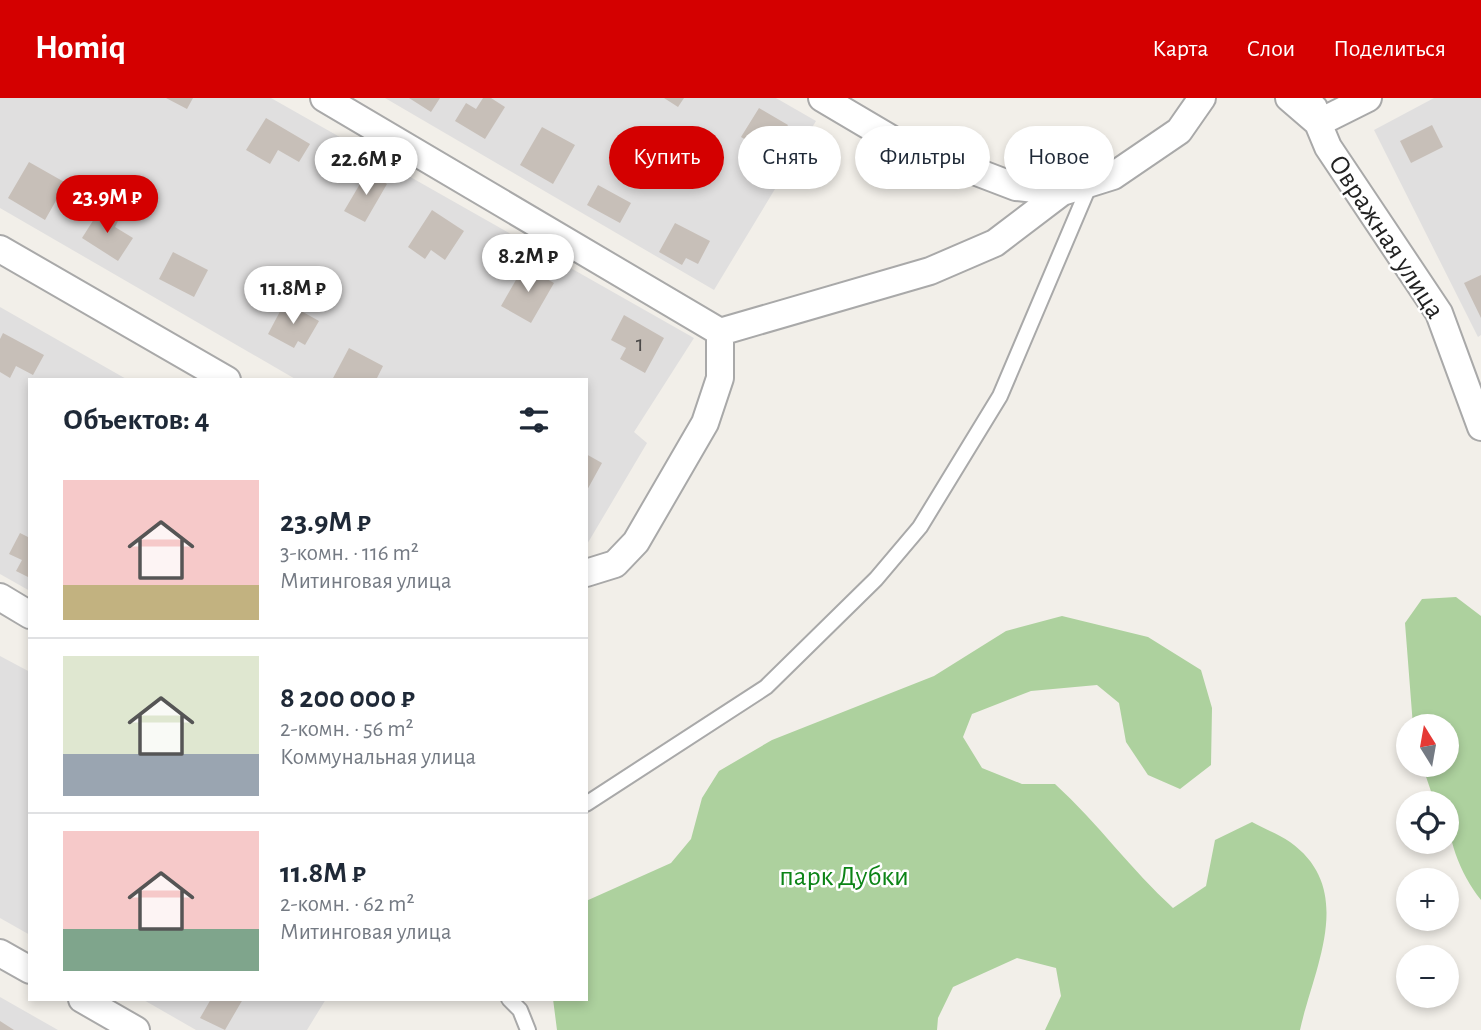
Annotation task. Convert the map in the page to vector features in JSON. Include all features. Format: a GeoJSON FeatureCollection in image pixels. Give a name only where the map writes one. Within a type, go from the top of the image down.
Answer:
{"type":"FeatureCollection","features":[{"type":"Feature","properties":{"kind":"street"},"geometry":{"type":"LineString","coordinates":[[324,98],[720,332],[930,271],[995,243],[1062,192],[1072,189]]}},
{"type":"Feature","properties":{"kind":"street"},"geometry":{"type":"LineString","coordinates":[[822,98],[893,140],[1016,187],[1062,192]]}},
{"type":"Feature","properties":{"kind":"street"},"geometry":{"type":"LineString","coordinates":[[1114,175],[1179,131],[1202,98]]}},
{"type":"Feature","properties":{"kind":"street","name":"Овражная улица"},"geometry":{"type":"LineString","coordinates":[[1289,98],[1315,111],[1328,148],[1439,313],[1474,386],[1481,427]]}},
{"type":"Feature","properties":{"kind":"street"},"geometry":{"type":"LineString","coordinates":[[1315,111],[1368,98]]}},
{"type":"Feature","properties":{"kind":"street"},"geometry":{"type":"LineString","coordinates":[[0,249],[224,378]]}},
{"type":"Feature","properties":{"kind":"street"},"geometry":{"type":"LineString","coordinates":[[588,572],[615,564],[636,542],[705,422],[720,378],[720,332]]}},
{"type":"Feature","properties":{"kind":"street"},"geometry":{"type":"LineString","coordinates":[[0,597],[28,614]]}},
{"type":"Feature","properties":{"kind":"street"},"geometry":{"type":"LineString","coordinates":[[0,953],[28,969]]}},
{"type":"Feature","properties":{"kind":"street"},"geometry":{"type":"LineString","coordinates":[[85,1001],[136,1030]]}},
{"type":"Feature","properties":{"kind":"lane"},"geometry":{"type":"LineString","coordinates":[[588,803],[766,687],[876,579],[920,527],[999,397],[1088,189]]}},
{"type":"Feature","properties":{"kind":"lane"},"geometry":{"type":"LineString","coordinates":[[511,1001],[520,1010],[528,1030]]}},
{"type":"Feature","properties":{"kind":"shaded area"},"geometry":{"type":"Polygon","coordinates":[[[0,98],[271,98],[694,338],[634,432],[647,443],[588,543],[588,378],[294,378],[0,208],[0,98]]]}},
{"type":"Feature","properties":{"kind":"shaded area"},"geometry":{"type":"Polygon","coordinates":[[[385,98],[776,98],[816,121],[813,126],[738,126],[738,189],[775,189],[714,290],[385,98]]]}},
{"type":"Feature","properties":{"kind":"shaded area"},"geometry":{"type":"Polygon","coordinates":[[[1434,98],[1481,98],[1481,335],[1478,337],[1374,130],[1434,98]]]}},
{"type":"Feature","properties":{"kind":"shaded area"},"geometry":{"type":"Polygon","coordinates":[[[0,307],[124,378],[28,378],[28,590],[0,574],[0,307]]]}},
{"type":"Feature","properties":{"kind":"shaded area"},"geometry":{"type":"Polygon","coordinates":[[[0,656],[28,671],[28,934],[0,918],[0,656]]]}},
{"type":"Feature","properties":{"kind":"shaded area"},"geometry":{"type":"Polygon","coordinates":[[[0,997],[58,1030],[0,1030],[0,997]]]}},
{"type":"Feature","properties":{"kind":"shaded area"},"geometry":{"type":"Polygon","coordinates":[[[145,1001],[325,1001],[307,1030],[196,1030],[145,1001]]]}},
{"type":"Feature","properties":{"kind":"green space"},"geometry":{"type":"Polygon","coordinates":[[[1456,597],[1481,616],[1481,900],[1466,878],[1456,854],[1459,854],[1459,791],[1431,791],[1426,777],[1460,777],[1460,714],[1412,714],[1405,623],[1422,599],[1456,597]]]}},
{"type":"Feature","properties":{"kind":"green space","name":"парк Дубки"},"geometry":{"type":"Polygon","coordinates":[[[1062,616],[1148,637],[1201,670],[1212,708],[1211,765],[1180,789],[1148,775],[1126,742],[1119,703],[1097,685],[1031,691],[972,714],[963,737],[982,768],[1022,784],[1055,784],[1173,908],[1206,886],[1215,840],[1252,822],[1290,842],[1310,861],[1322,883],[1326,906],[1321,955],[1300,1030],[1045,1030],[1061,996],[1056,968],[1017,958],[953,987],[938,1018],[937,1030],[557,1030],[553,1001],[588,1001],[588,900],[671,863],[691,839],[702,798],[719,771],[772,740],[934,676],[1006,631],[1062,616]]]}},
{"type":"Feature","properties":{"kind":"building"},"geometry":{"type":"Polygon","coordinates":[[[166,98],[193,98],[187,109],[166,98]]]}},
{"type":"Feature","properties":{"kind":"building"},"geometry":{"type":"Polygon","coordinates":[[[409,98],[440,98],[431,112],[409,98]]]}},
{"type":"Feature","properties":{"kind":"building"},"geometry":{"type":"Polygon","coordinates":[[[483,98],[491,98],[505,107],[485,139],[455,121],[466,103],[476,109],[483,98]]]}},
{"type":"Feature","properties":{"kind":"building"},"geometry":{"type":"Polygon","coordinates":[[[664,98],[684,98],[678,107],[664,98]]]}},
{"type":"Feature","properties":{"kind":"building"},"geometry":{"type":"Polygon","coordinates":[[[759,108],[788,125],[787,126],[748,126],[759,108]]]}},
{"type":"Feature","properties":{"kind":"building"},"geometry":{"type":"Polygon","coordinates":[[[266,118],[310,144],[299,162],[278,150],[270,164],[246,150],[266,118]]]}},
{"type":"Feature","properties":{"kind":"building"},"geometry":{"type":"Polygon","coordinates":[[[1432,125],[1443,147],[1411,163],[1400,141],[1432,125]]]}},
{"type":"Feature","properties":{"kind":"building"},"geometry":{"type":"Polygon","coordinates":[[[542,127],[575,145],[553,184],[520,165],[542,127]]]}},
{"type":"Feature","properties":{"kind":"building"},"geometry":{"type":"Polygon","coordinates":[[[29,162],[66,183],[45,220],[8,198],[29,162]]]}},
{"type":"Feature","properties":{"kind":"building"},"geometry":{"type":"Polygon","coordinates":[[[367,172],[387,184],[365,222],[344,211],[367,172]]]}},
{"type":"Feature","properties":{"kind":"building"},"geometry":{"type":"Polygon","coordinates":[[[598,185],[631,203],[620,223],[587,205],[598,185]]]}},
{"type":"Feature","properties":{"kind":"building"},"geometry":{"type":"Polygon","coordinates":[[[101,208],[119,219],[115,227],[133,238],[118,261],[82,238],[101,208]]]}},
{"type":"Feature","properties":{"kind":"building"},"geometry":{"type":"Polygon","coordinates":[[[432,210],[464,231],[445,260],[431,250],[425,259],[408,247],[432,210]]]}},
{"type":"Feature","properties":{"kind":"building"},"geometry":{"type":"Polygon","coordinates":[[[675,223],[710,241],[698,264],[686,258],[682,265],[659,252],[675,223]]]}},
{"type":"Feature","properties":{"kind":"building"},"geometry":{"type":"Polygon","coordinates":[[[173,252],[208,270],[194,297],[159,279],[173,252]]]}},
{"type":"Feature","properties":{"kind":"building"},"geometry":{"type":"Polygon","coordinates":[[[524,266],[554,283],[531,323],[501,306],[524,266]]]}},
{"type":"Feature","properties":{"kind":"building"},"geometry":{"type":"Polygon","coordinates":[[[1481,275],[1481,318],[1464,283],[1481,275]]]}},
{"type":"Feature","properties":{"kind":"building"},"geometry":{"type":"Polygon","coordinates":[[[285,302],[319,321],[305,345],[298,341],[294,348],[268,334],[285,302]]]}},
{"type":"Feature","properties":{"kind":"building"},"geometry":{"type":"Polygon","coordinates":[[[624,315],[664,338],[645,373],[620,359],[626,348],[611,340],[624,315]]]}},
{"type":"Feature","properties":{"kind":"building"},"geometry":{"type":"Polygon","coordinates":[[[3,333],[44,355],[33,375],[16,366],[10,378],[0,372],[0,339],[3,333]]]}},
{"type":"Feature","properties":{"kind":"building"},"geometry":{"type":"Polygon","coordinates":[[[349,348],[383,366],[377,378],[333,378],[349,348]]]}},
{"type":"Feature","properties":{"kind":"building"},"geometry":{"type":"Polygon","coordinates":[[[588,455],[602,463],[588,488],[588,455]]]}},
{"type":"Feature","properties":{"kind":"building"},"geometry":{"type":"Polygon","coordinates":[[[20,533],[28,537],[28,577],[16,571],[22,560],[9,554],[20,533]]]}},
{"type":"Feature","properties":{"kind":"building"},"geometry":{"type":"Polygon","coordinates":[[[210,1001],[242,1001],[225,1030],[200,1018],[210,1001]]]}},
{"type":"Feature","properties":{"kind":"building"},"geometry":{"type":"Polygon","coordinates":[[[0,1021],[14,1030],[0,1030],[0,1021]]]}}]}
